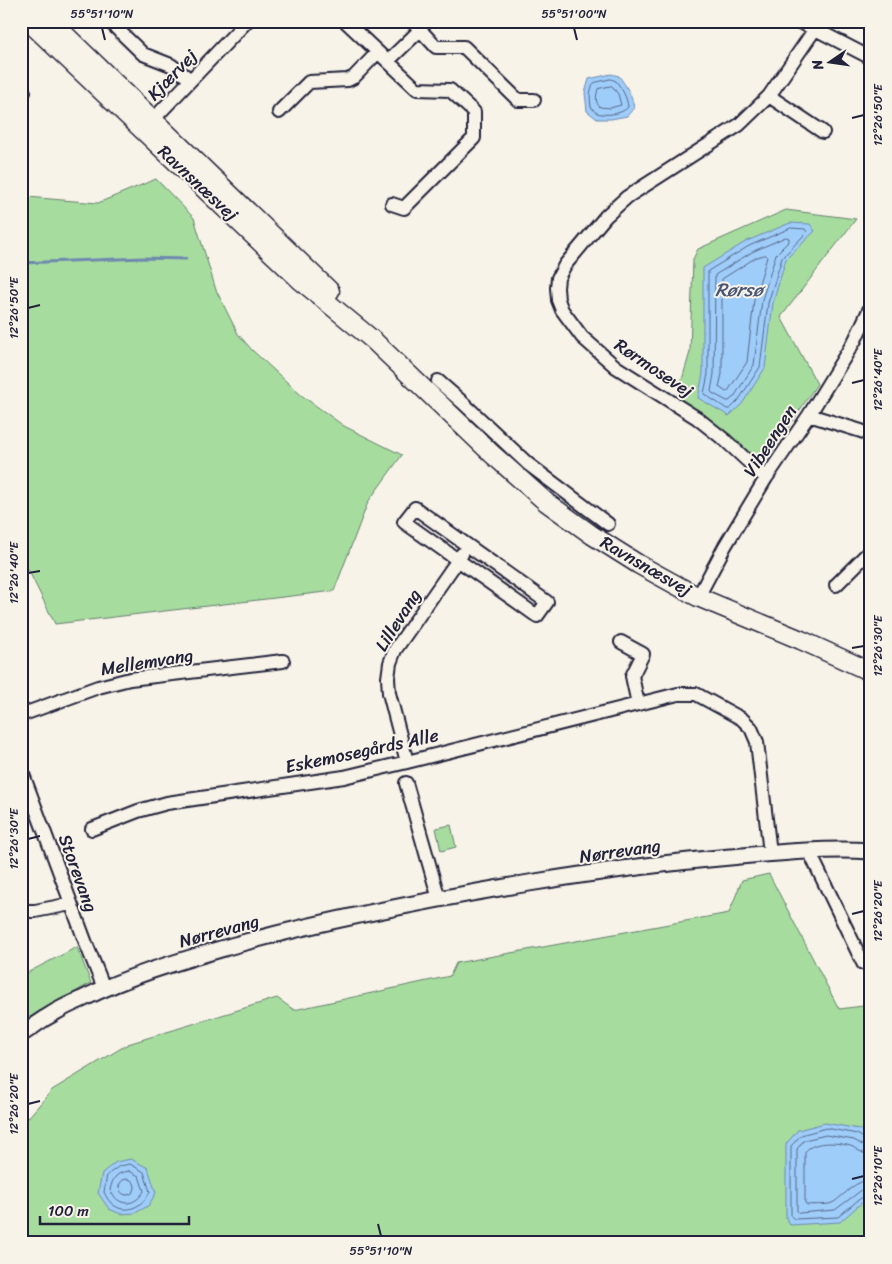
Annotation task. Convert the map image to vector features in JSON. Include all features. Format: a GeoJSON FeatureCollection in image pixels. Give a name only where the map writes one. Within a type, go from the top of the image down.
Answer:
{"type":"FeatureCollection","features":[{"type":"Feature","properties":{"kind":"main road","name":"Ravnsnæsvej"},"geometry":{"type":"LineString","coordinates":[[28,21],[148,125]]}},
{"type":"Feature","properties":{"kind":"main road","name":"Ravnsnæsvej"},"geometry":{"type":"LineString","coordinates":[[51,21],[148,125],[300,280],[456,408],[492,454],[546,502],[592,535],[638,564],[698,597],[871,672]]}},
{"type":"Feature","properties":{"kind":"street"},"geometry":{"type":"LineString","coordinates":[[109,21],[143,54],[170,65],[191,80]]}},
{"type":"Feature","properties":{"kind":"street","name":"Kjærvej"},"geometry":{"type":"LineString","coordinates":[[148,125],[247,21]]}},
{"type":"Feature","properties":{"kind":"street"},"geometry":{"type":"LineString","coordinates":[[345,21],[417,90],[450,90],[474,112],[474,138],[404,208],[392,204]]}},
{"type":"Feature","properties":{"kind":"street"},"geometry":{"type":"LineString","coordinates":[[797,21],[871,58]]}},
{"type":"Feature","properties":{"kind":"street"},"geometry":{"type":"LineString","coordinates":[[388,61],[416,26],[436,47],[464,46],[518,100],[534,100]]}},
{"type":"Feature","properties":{"kind":"street","name":"Rørmosevej"},"geometry":{"type":"LineString","coordinates":[[766,478],[726,441],[697,418],[616,368],[582,336],[562,310],[558,300],[558,278],[565,265],[606,216],[627,197],[739,125],[769,96],[815,29]]}},
{"type":"Feature","properties":{"kind":"street"},"geometry":{"type":"LineString","coordinates":[[279,105],[309,82],[348,80],[354,77],[378,52]]}},
{"type":"Feature","properties":{"kind":"street"},"geometry":{"type":"LineString","coordinates":[[769,96],[823,132]]}},
{"type":"Feature","properties":{"kind":"street","name":"Vibeengen"},"geometry":{"type":"LineString","coordinates":[[698,597],[725,546],[766,478],[809,415],[855,340],[871,306]]}},
{"type":"Feature","properties":{"kind":"street","name":"Ravnsnæsvej"},"geometry":{"type":"LineString","coordinates":[[438,382],[456,408],[608,524]]}},
{"type":"Feature","properties":{"kind":"street"},"geometry":{"type":"LineString","coordinates":[[809,415],[871,435]]}},
{"type":"Feature","properties":{"kind":"street"},"geometry":{"type":"LineString","coordinates":[[415,508],[547,602],[537,616],[458,560],[404,522],[415,508]]}},
{"type":"Feature","properties":{"kind":"street","name":"Lillevang"},"geometry":{"type":"LineString","coordinates":[[407,762],[389,693],[390,663],[396,650],[468,546]]}},
{"type":"Feature","properties":{"kind":"street"},"geometry":{"type":"LineString","coordinates":[[836,585],[871,550]]}},
{"type":"Feature","properties":{"kind":"street"},"geometry":{"type":"LineString","coordinates":[[620,642],[643,654],[632,676],[638,704]]}},
{"type":"Feature","properties":{"kind":"street","name":"Mellemvang"},"geometry":{"type":"LineString","coordinates":[[21,715],[98,687],[130,679],[284,661]]}},
{"type":"Feature","properties":{"kind":"street","name":"Eskemosegårds Alle"},"geometry":{"type":"LineString","coordinates":[[92,829],[138,811],[168,803],[344,777],[678,694],[696,694],[742,719],[751,728],[758,742],[770,853]]}},
{"type":"Feature","properties":{"kind":"street","name":"Storevang"},"geometry":{"type":"LineString","coordinates":[[21,769],[104,988]]}},
{"type":"Feature","properties":{"kind":"street"},"geometry":{"type":"LineString","coordinates":[[406,783],[439,899]]}},
{"type":"Feature","properties":{"kind":"street"},"geometry":{"type":"LineString","coordinates":[[808,851],[863,963],[871,962]]}},
{"type":"Feature","properties":{"kind":"street","name":"Nørrevang"},"geometry":{"type":"LineString","coordinates":[[21,1034],[48,1016],[104,988],[169,964],[265,937],[362,914],[587,874],[672,862],[770,853],[871,851]]}},
{"type":"Feature","properties":{"kind":"street"},"geometry":{"type":"LineString","coordinates":[[21,911],[35,911],[71,904]]}},
{"type":"Feature","properties":{"kind":"green space"},"geometry":{"type":"Polygon","coordinates":[[[156,179],[194,218],[216,290],[238,334],[252,350],[301,395],[344,426],[402,455],[368,502],[334,591],[55,624],[21,555],[21,192],[27,197],[98,203],[156,179]]]}},
{"type":"Feature","properties":{"kind":"green space"},"geometry":{"type":"Polygon","coordinates":[[[786,210],[856,219],[781,317],[817,384],[762,467],[712,422],[677,397],[690,352],[693,259],[698,249],[786,210]]]}},
{"type":"Feature","properties":{"kind":"green space"},"geometry":{"type":"Polygon","coordinates":[[[451,825],[456,847],[441,851],[436,828],[451,825]]]}},
{"type":"Feature","properties":{"kind":"green space"},"geometry":{"type":"Polygon","coordinates":[[[769,874],[839,1009],[871,1005],[871,1243],[21,1243],[21,1126],[52,1090],[128,1044],[277,998],[294,1010],[450,976],[456,963],[729,913],[742,880],[769,874]]]}},
{"type":"Feature","properties":{"kind":"green space"},"geometry":{"type":"Polygon","coordinates":[[[77,947],[91,983],[28,1018],[21,1024],[21,976],[77,947]]]}},
{"type":"Feature","properties":{"kind":"water"},"geometry":{"type":"Polygon","coordinates":[[[611,74],[619,76],[622,80],[634,108],[627,116],[597,119],[587,111],[585,93],[589,79],[611,74]]]}},
{"type":"Feature","properties":{"kind":"water","name":"Rørsø"},"geometry":{"type":"Polygon","coordinates":[[[790,223],[810,224],[815,231],[786,259],[773,303],[765,368],[742,404],[729,416],[698,398],[703,374],[703,268],[747,241],[790,223]]]}},
{"type":"Feature","properties":{"kind":"water"},"geometry":{"type":"Polygon","coordinates":[[[825,1123],[859,1129],[871,1137],[871,1197],[840,1222],[790,1225],[786,1218],[786,1144],[798,1130],[825,1123]]]}},
{"type":"Feature","properties":{"kind":"water"},"geometry":{"type":"Polygon","coordinates":[[[131,1159],[148,1168],[156,1193],[148,1206],[135,1213],[121,1214],[109,1209],[98,1193],[102,1173],[116,1162],[131,1159]]]}},
{"type":"Feature","properties":{"kind":"waterway"},"geometry":{"type":"LineString","coordinates":[[21,263],[143,258],[186,259]]}}]}
